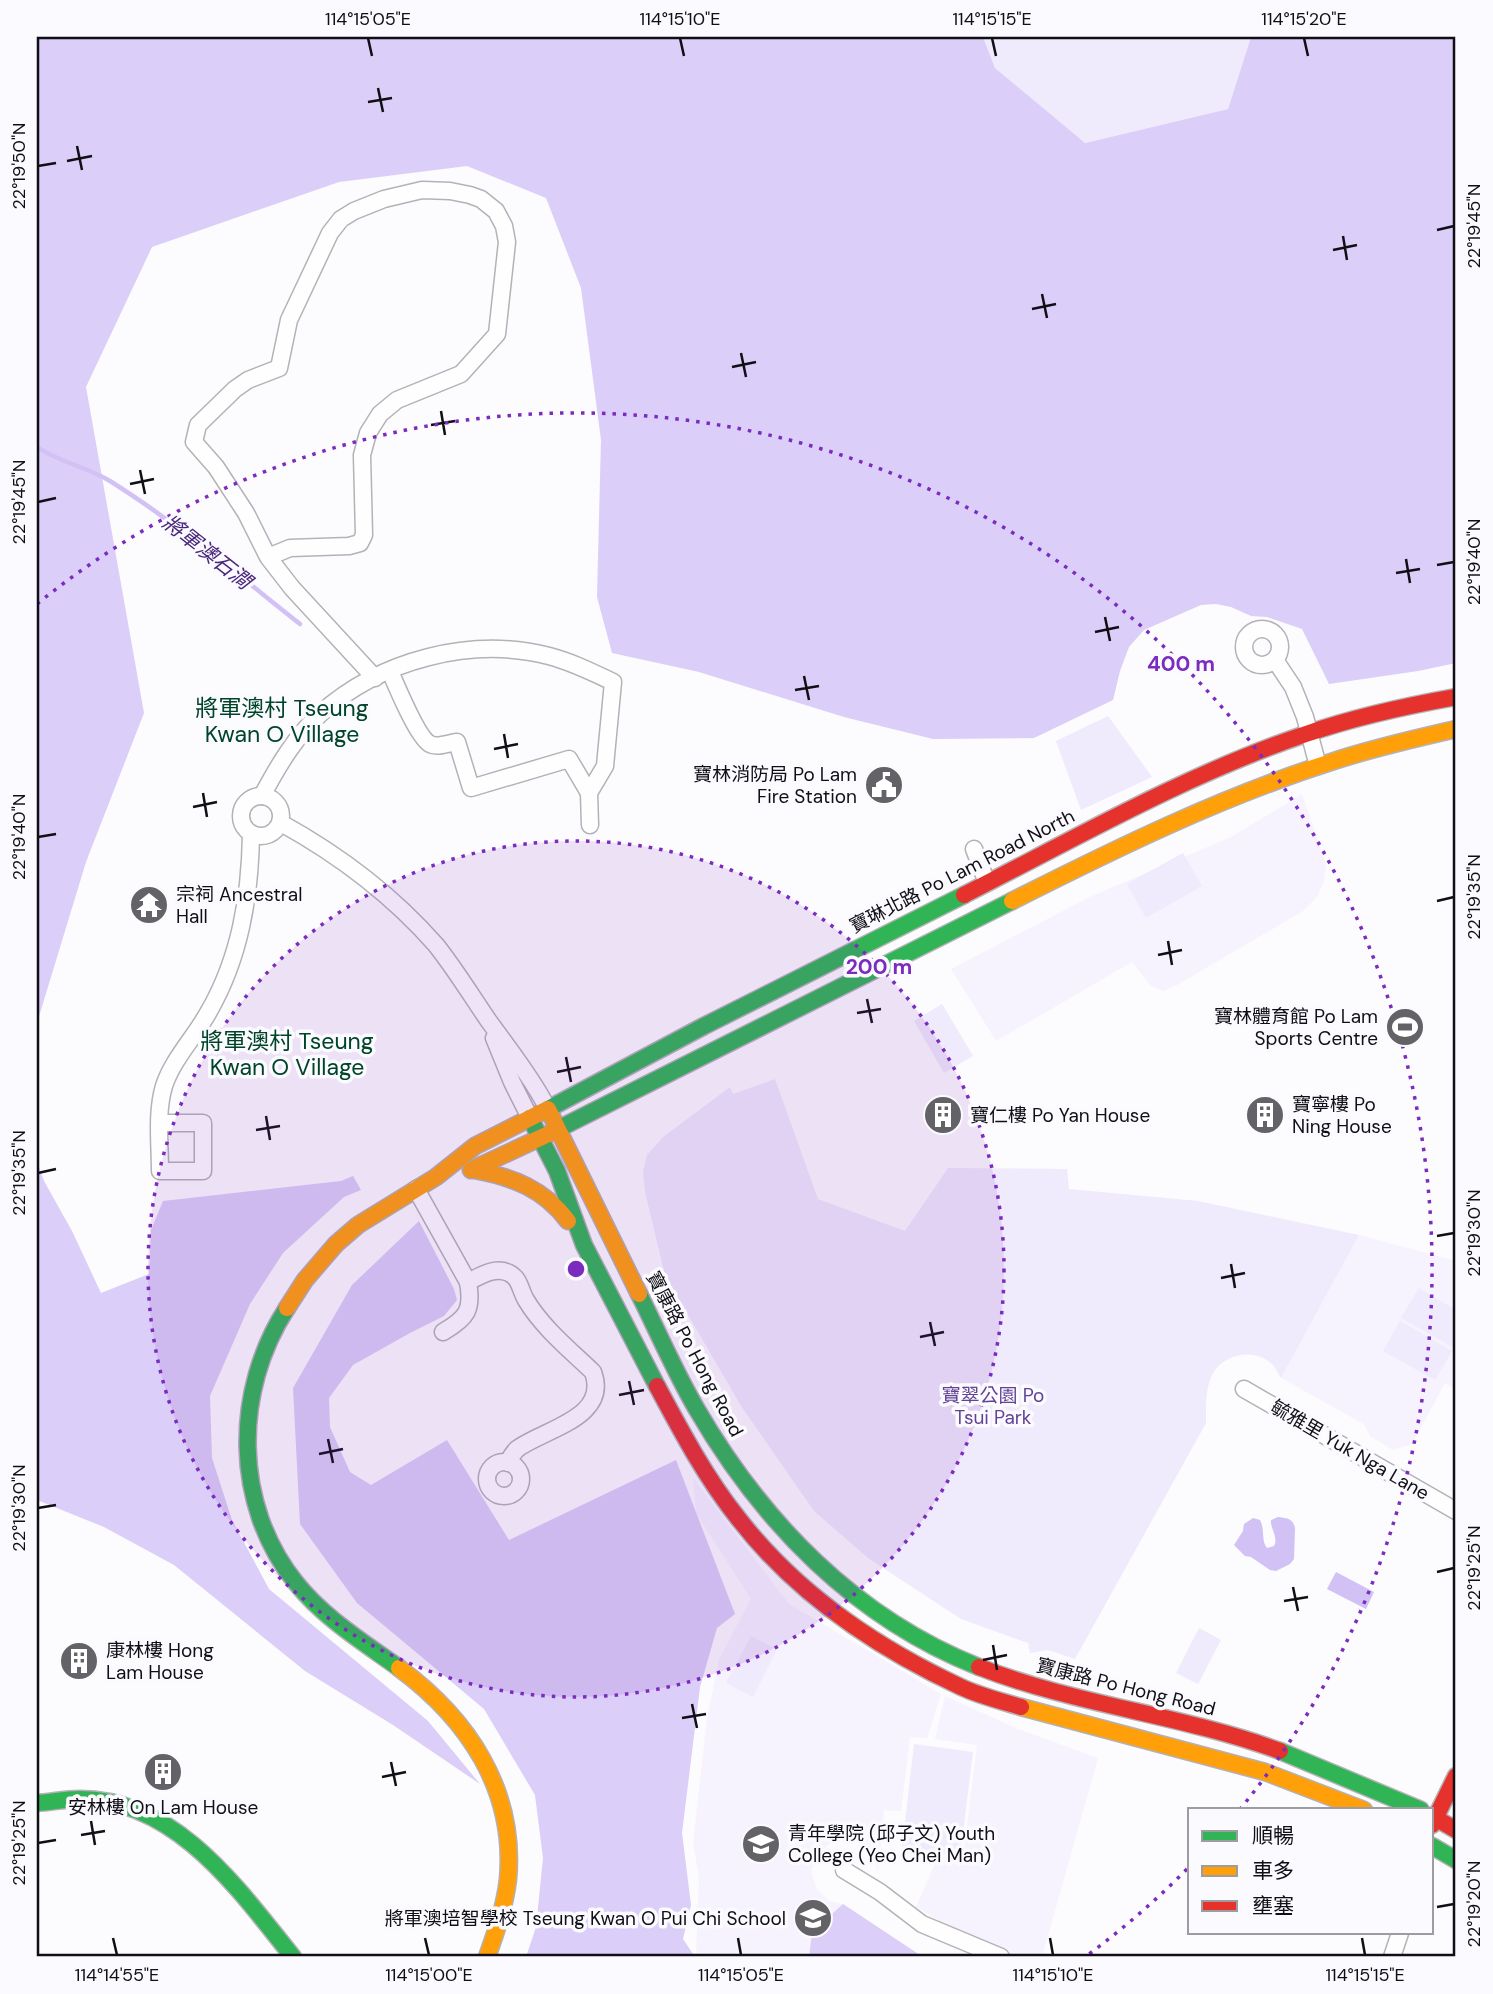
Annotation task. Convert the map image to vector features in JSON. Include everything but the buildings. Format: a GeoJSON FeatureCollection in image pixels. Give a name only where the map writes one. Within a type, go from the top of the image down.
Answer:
{"type":"FeatureCollection","features":[{"type":"Feature","properties":{"kind":"main road","name":"寶琳北路 Po Lam Road North"},"geometry":{"type":"LineString","coordinates":[[487,1957],[502,1910],[509,1856],[505,1819],[488,1765],[471,1735],[442,1703],[344,1630],[313,1602],[269,1542],[256,1504],[247,1462],[248,1406],[254,1379],[265,1350],[294,1294],[314,1267],[338,1242],[381,1209],[436,1177],[465,1152],[704,1026],[1156,797],[1309,733],[1364,716],[1456,697]]}},
{"type":"Feature","properties":{"kind":"main road","name":"寶琳北路 Po Lam Road North"},"geometry":{"type":"LineString","coordinates":[[436,1177],[474,1170],[541,1138],[689,1061],[1113,851],[1318,766],[1411,738],[1456,729]]}},
{"type":"Feature","properties":{"kind":"main road","name":"寶康路 Po Hong Road"},"geometry":{"type":"LineString","coordinates":[[548,1109],[711,1434],[749,1491],[781,1531],[847,1592],[912,1635],[998,1675],[1064,1695],[1259,1743],[1407,1808]]}},
{"type":"Feature","properties":{"kind":"main road","name":"寶康路 Po Hong Road"},"geometry":{"type":"LineString","coordinates":[[530,1118],[557,1171],[584,1245],[667,1408],[737,1517],[777,1563],[818,1600],[851,1625],[908,1661],[963,1688],[1045,1715],[1254,1768],[1359,1808]]}},
{"type":"Feature","properties":{"kind":"main road"},"geometry":{"type":"LineString","coordinates":[[474,1170],[512,1177],[546,1195],[560,1208],[584,1245]]}},
{"type":"Feature","properties":{"kind":"main road"},"geometry":{"type":"LineString","coordinates":[[1434,1843],[1437,1821],[1456,1776]]}},
{"type":"Feature","properties":{"kind":"main road"},"geometry":{"type":"LineString","coordinates":[[37,1803],[66,1799],[116,1805],[152,1817],[173,1828],[206,1855],[293,1957]]}},
{"type":"Feature","properties":{"kind":"main road"},"geometry":{"type":"LineString","coordinates":[[1437,1821],[1456,1810]]}},
{"type":"Feature","properties":{"kind":"main road"},"geometry":{"type":"LineString","coordinates":[[1434,1850],[1456,1860]]}},
{"type":"Feature","properties":{"kind":"street"},"geometry":{"type":"LineString","coordinates":[[268,557],[290,548],[349,546],[360,543],[364,531],[362,455],[368,433],[380,414],[397,400],[461,374],[497,334],[506,234],[496,211],[481,199],[450,191],[408,192],[354,211],[341,219],[330,233],[289,320],[279,368],[239,386],[198,425],[194,436],[195,444],[216,467],[246,513],[268,557],[292,588],[383,674],[426,741],[433,746],[457,742],[471,788],[569,759],[589,793],[590,825]]}},
{"type":"Feature","properties":{"kind":"street"},"geometry":{"type":"LineString","coordinates":[[262,796],[277,766],[297,739],[346,693],[383,674],[443,654],[497,649],[549,656],[582,667],[613,682],[605,766],[589,793]]}},
{"type":"Feature","properties":{"kind":"street"},"geometry":{"type":"LineString","coordinates":[[1275,660],[1293,687],[1318,766]]}},
{"type":"Feature","properties":{"kind":"street"},"geometry":{"type":"LineString","coordinates":[[160,1123],[162,1098],[169,1074],[209,1011],[234,954],[250,874],[251,834],[241,821],[242,809],[250,799],[262,796],[274,800],[282,817],[281,823],[271,834],[251,834]]}},
{"type":"Feature","properties":{"kind":"street","name":"寶康路 Po Hong Road"},"geometry":{"type":"LineString","coordinates":[[281,823],[341,860],[375,886],[436,946],[534,1083],[548,1109]]}},
{"type":"Feature","properties":{"kind":"street"},"geometry":{"type":"LineString","coordinates":[[974,849],[987,883]]}},
{"type":"Feature","properties":{"kind":"street","name":"寶康路 Po Hong Road"},"geometry":{"type":"LineString","coordinates":[[484,1013],[530,1118]]}},
{"type":"Feature","properties":{"kind":"street"},"geometry":{"type":"LineString","coordinates":[[416,1189],[468,1282],[470,1294],[467,1312],[458,1323],[443,1332]]}},
{"type":"Feature","properties":{"kind":"street"},"geometry":{"type":"LineString","coordinates":[[468,1282],[488,1272],[499,1270],[510,1273],[519,1281],[525,1299],[538,1316],[593,1372],[596,1380],[595,1396],[584,1412],[515,1451],[508,1463]]}},
{"type":"Feature","properties":{"kind":"street","name":"毓雅里 Yuk Nga Lane"},"geometry":{"type":"LineString","coordinates":[[1244,1389],[1456,1511]]}},
{"type":"Feature","properties":{"kind":"street"},"geometry":{"type":"LineString","coordinates":[[844,1870],[880,1892],[922,1924],[1001,1957]]}},
{"type":"Feature","properties":{"kind":"street"},"geometry":{"type":"LineString","coordinates":[[1392,1957],[1400,1934]]}},
{"type":"Feature","properties":{"kind":"shaded area"},"geometry":{"type":"Polygon","coordinates":[[[37,37],[983,37],[995,68],[1085,143],[1228,109],[1251,37],[1456,37],[1456,663],[1329,684],[1302,629],[1267,617],[1251,616],[1231,607],[1201,605],[1144,630],[1129,647],[1113,700],[1034,738],[933,739],[844,717],[699,672],[612,653],[597,597],[601,440],[581,288],[546,198],[467,166],[339,182],[152,247],[86,387],[144,713],[86,862],[37,1023],[37,37]]]}},
{"type":"Feature","properties":{"kind":"shaded area"},"geometry":{"type":"Polygon","coordinates":[[[1302,794],[1326,864],[1324,881],[1317,897],[1303,911],[1163,991],[1150,985],[1132,962],[996,1041],[951,969],[1092,896],[1231,837],[1302,794]]]}},
{"type":"Feature","properties":{"kind":"shaded area"},"geometry":{"type":"Polygon","coordinates":[[[37,1161],[44,1181],[72,1231],[101,1293],[149,1274],[151,1230],[163,1201],[341,1181],[353,1176],[361,1190],[344,1197],[283,1253],[250,1304],[210,1396],[212,1458],[232,1520],[269,1589],[428,1721],[480,1784],[393,1725],[305,1671],[174,1565],[104,1527],[37,1500],[37,1161]]]}},
{"type":"Feature","properties":{"kind":"shaded area"},"geometry":{"type":"Polygon","coordinates":[[[419,1221],[457,1300],[444,1316],[353,1365],[329,1398],[330,1427],[350,1472],[371,1485],[447,1440],[509,1540],[676,1460],[735,1614],[717,1628],[700,1687],[682,1833],[691,1905],[683,1939],[695,1957],[526,1957],[536,1927],[543,1858],[535,1795],[484,1709],[357,1603],[300,1524],[293,1388],[352,1285],[419,1221]]]}},
{"type":"Feature","properties":{"kind":"shaded area"},"geometry":{"type":"Polygon","coordinates":[[[1359,1235],[1456,1261],[1456,1389],[1445,1383],[1412,1444],[1393,1450],[1370,1436],[1364,1424],[1281,1378],[1359,1235]]]}},
{"type":"Feature","properties":{"kind":"shaded area"},"geometry":{"type":"Polygon","coordinates":[[[693,1478],[789,1604],[941,1694],[927,1738],[910,1737],[901,1811],[884,1810],[878,1872],[872,1852],[849,1839],[832,1842],[817,1854],[812,1876],[817,1889],[829,1901],[843,1904],[812,1932],[809,1957],[696,1955],[699,1878],[693,1842],[707,1719],[719,1659],[751,1599],[696,1513],[693,1478]]]}},
{"type":"Feature","properties":{"kind":"shaded area"},"geometry":{"type":"Polygon","coordinates":[[[1278,1517],[1293,1522],[1294,1559],[1276,1571],[1245,1556],[1234,1545],[1243,1531],[1244,1524],[1253,1518],[1260,1520],[1267,1548],[1274,1546],[1276,1539],[1271,1520],[1278,1517]]]}},
{"type":"Feature","properties":{"kind":"shaded area"},"geometry":{"type":"Polygon","coordinates":[[[1336,1572],[1374,1592],[1366,1609],[1327,1589],[1336,1572]]]}},
{"type":"Feature","properties":{"kind":"shaded area"},"geometry":{"type":"Polygon","coordinates":[[[945,1696],[1018,1729],[1098,1758],[1042,1957],[1016,1957],[966,1937],[916,1907],[938,1857],[963,1858],[977,1745],[935,1739],[945,1696]]]}},
{"type":"Feature","properties":{"kind":"shaded area"},"geometry":{"type":"Polygon","coordinates":[[[843,1904],[923,1957],[809,1957],[812,1932],[843,1904]]]}},
{"type":"Feature","properties":{"kind":"green space"},"geometry":{"type":"Polygon","coordinates":[[[983,37],[1251,37],[1228,109],[1084,143],[995,68],[983,37]]]}},
{"type":"Feature","properties":{"kind":"green space"},"geometry":{"type":"Polygon","coordinates":[[[1108,716],[1152,777],[1081,810],[1056,741],[1108,716]]]}},
{"type":"Feature","properties":{"kind":"green space"},"geometry":{"type":"Polygon","coordinates":[[[1183,853],[1202,886],[1146,918],[1127,884],[1183,853]]]}},
{"type":"Feature","properties":{"kind":"green space"},"geometry":{"type":"Polygon","coordinates":[[[942,1004],[973,1056],[944,1073],[914,1021],[942,1004]]]}},
{"type":"Feature","properties":{"kind":"green space","name":"寶翠公園 Po Tsui Park"},"geometry":{"type":"Polygon","coordinates":[[[775,1079],[818,1199],[905,1231],[948,1168],[1067,1169],[1069,1189],[1198,1201],[1359,1235],[1281,1378],[1272,1364],[1265,1359],[1249,1355],[1232,1357],[1218,1366],[1213,1373],[1207,1391],[1206,1423],[1075,1659],[1048,1650],[1030,1653],[1028,1643],[961,1619],[868,1558],[814,1511],[741,1406],[665,1275],[645,1192],[643,1172],[647,1155],[663,1137],[730,1087],[733,1094],[775,1079]]]}},
{"type":"Feature","properties":{"kind":"green space"},"geometry":{"type":"Polygon","coordinates":[[[1419,1288],[1456,1310],[1454,1348],[1401,1318],[1419,1288]]]}},
{"type":"Feature","properties":{"kind":"green space"},"geometry":{"type":"Polygon","coordinates":[[[1400,1321],[1452,1351],[1435,1380],[1383,1351],[1400,1321]]]}},
{"type":"Feature","properties":{"kind":"green space"},"geometry":{"type":"Polygon","coordinates":[[[1199,1628],[1221,1640],[1198,1684],[1176,1673],[1199,1628]]]}},
{"type":"Feature","properties":{"kind":"green space"},"geometry":{"type":"Polygon","coordinates":[[[751,1636],[777,1649],[753,1697],[726,1683],[751,1636]]]}},
{"type":"Feature","properties":{"kind":"green space"},"geometry":{"type":"Polygon","coordinates":[[[914,1744],[973,1752],[960,1856],[902,1849],[914,1744]]]}},
{"type":"Feature","properties":{"kind":"waterway","name":"將軍澳石澗"},"geometry":{"type":"LineString","coordinates":[[37,447],[101,476],[135,497],[300,624]]}},
{"type":"Feature","properties":{"kind":"traffic: fast"},"geometry":{"type":"LineString","coordinates":[[548,1109],[704,1026],[964,895]]}},
{"type":"Feature","properties":{"kind":"traffic: fast"},"geometry":{"type":"LineString","coordinates":[[558,1129],[1012,901]]}},
{"type":"Feature","properties":{"kind":"traffic: fast"},"geometry":{"type":"LineString","coordinates":[[530,1118],[557,1171],[584,1245],[657,1386]]}},
{"type":"Feature","properties":{"kind":"traffic: fast"},"geometry":{"type":"LineString","coordinates":[[639,1294],[696,1408],[722,1450],[782,1527],[852,1594],[892,1622],[979,1667]]}},
{"type":"Feature","properties":{"kind":"traffic: fast"},"geometry":{"type":"LineString","coordinates":[[287,1308],[269,1340],[257,1375],[250,1411],[248,1447],[251,1484],[260,1519],[275,1552],[307,1596],[344,1629],[399,1668]]}},
{"type":"Feature","properties":{"kind":"traffic: fast"},"geometry":{"type":"LineString","coordinates":[[1280,1751],[1416,1808]]}},
{"type":"Feature","properties":{"kind":"traffic: fast"},"geometry":{"type":"LineString","coordinates":[[37,1803],[80,1799],[114,1803],[146,1814],[175,1831],[227,1878],[293,1957]]}},
{"type":"Feature","properties":{"kind":"traffic: fast"},"geometry":{"type":"LineString","coordinates":[[1434,1847],[1456,1860]]}},
{"type":"Feature","properties":{"kind":"traffic: slow"},"geometry":{"type":"LineString","coordinates":[[1012,901],[1129,843],[1249,791],[1346,757],[1456,729]]}},
{"type":"Feature","properties":{"kind":"traffic: slow"},"geometry":{"type":"LineString","coordinates":[[287,1308],[305,1280],[336,1244],[358,1225],[436,1177],[475,1146],[548,1109],[639,1294]]}},
{"type":"Feature","properties":{"kind":"traffic: slow"},"geometry":{"type":"LineString","coordinates":[[471,1170],[555,1131]]}},
{"type":"Feature","properties":{"kind":"traffic: slow"},"geometry":{"type":"LineString","coordinates":[[474,1170],[502,1176],[527,1186],[549,1201],[568,1221]]}},
{"type":"Feature","properties":{"kind":"traffic: slow"},"geometry":{"type":"LineString","coordinates":[[399,1668],[424,1688],[466,1734],[495,1787],[504,1816],[508,1879],[497,1928],[487,1957]]}},
{"type":"Feature","properties":{"kind":"traffic: slow"},"geometry":{"type":"LineString","coordinates":[[1021,1707],[1265,1772],[1359,1808]]}},
{"type":"Feature","properties":{"kind":"traffic: jam"},"geometry":{"type":"LineString","coordinates":[[964,895],[1175,787],[1262,750],[1362,717],[1456,697]]}},
{"type":"Feature","properties":{"kind":"traffic: jam"},"geometry":{"type":"LineString","coordinates":[[657,1386],[694,1454],[726,1503],[761,1545],[811,1594],[868,1636],[929,1671],[976,1693],[1021,1707]]}},
{"type":"Feature","properties":{"kind":"traffic: jam"},"geometry":{"type":"LineString","coordinates":[[979,1667],[1053,1691],[1205,1728],[1280,1751]]}},
{"type":"Feature","properties":{"kind":"traffic: jam"},"geometry":{"type":"LineString","coordinates":[[1434,1821],[1456,1776]]}},
{"type":"Feature","properties":{"kind":"traffic: jam"},"geometry":{"type":"LineString","coordinates":[[1434,1817],[1456,1830]]}},
{"type":"Feature","properties":{"kind":"place","name":"寶林消防局 Po Lam Fire Station"},"geometry":{"type":"Point","coordinates":[884,785]}},
{"type":"Feature","properties":{"kind":"place","name":"宗祠 Ancestral Hall"},"geometry":{"type":"Point","coordinates":[149,905]}},
{"type":"Feature","properties":{"kind":"place","name":"寶林體育館 Po Lam Sports Centre"},"geometry":{"type":"Point","coordinates":[1405,1027]}},
{"type":"Feature","properties":{"kind":"place","name":"寶仁樓 Po Yan House"},"geometry":{"type":"Point","coordinates":[943,1115]}},
{"type":"Feature","properties":{"kind":"place","name":"寶寧樓 Po Ning House"},"geometry":{"type":"Point","coordinates":[1265,1115]}},
{"type":"Feature","properties":{"kind":"place","name":"康林樓 Hong Lam House"},"geometry":{"type":"Point","coordinates":[79,1661]}},
{"type":"Feature","properties":{"kind":"place","name":"安林樓 On Lam House"},"geometry":{"type":"Point","coordinates":[163,1772]}},
{"type":"Feature","properties":{"kind":"place","name":"青年學院 (邱子文) Youth College (Yeo Chei Man)"},"geometry":{"type":"Point","coordinates":[761,1844]}},
{"type":"Feature","properties":{"kind":"place","name":"將軍澳培智學校 Tseung Kwan O Pui Chi School"},"geometry":{"type":"Point","coordinates":[813,1918]}},
{"type":"Feature","properties":{"kind":"district","name":"將軍澳村 Tseung Kwan O Village"},"geometry":{"type":"Point","coordinates":[282,721]}},
{"type":"Feature","properties":{"kind":"district","name":"將軍澳村 Tseung Kwan O Village"},"geometry":{"type":"Point","coordinates":[287,1054]}}]}
